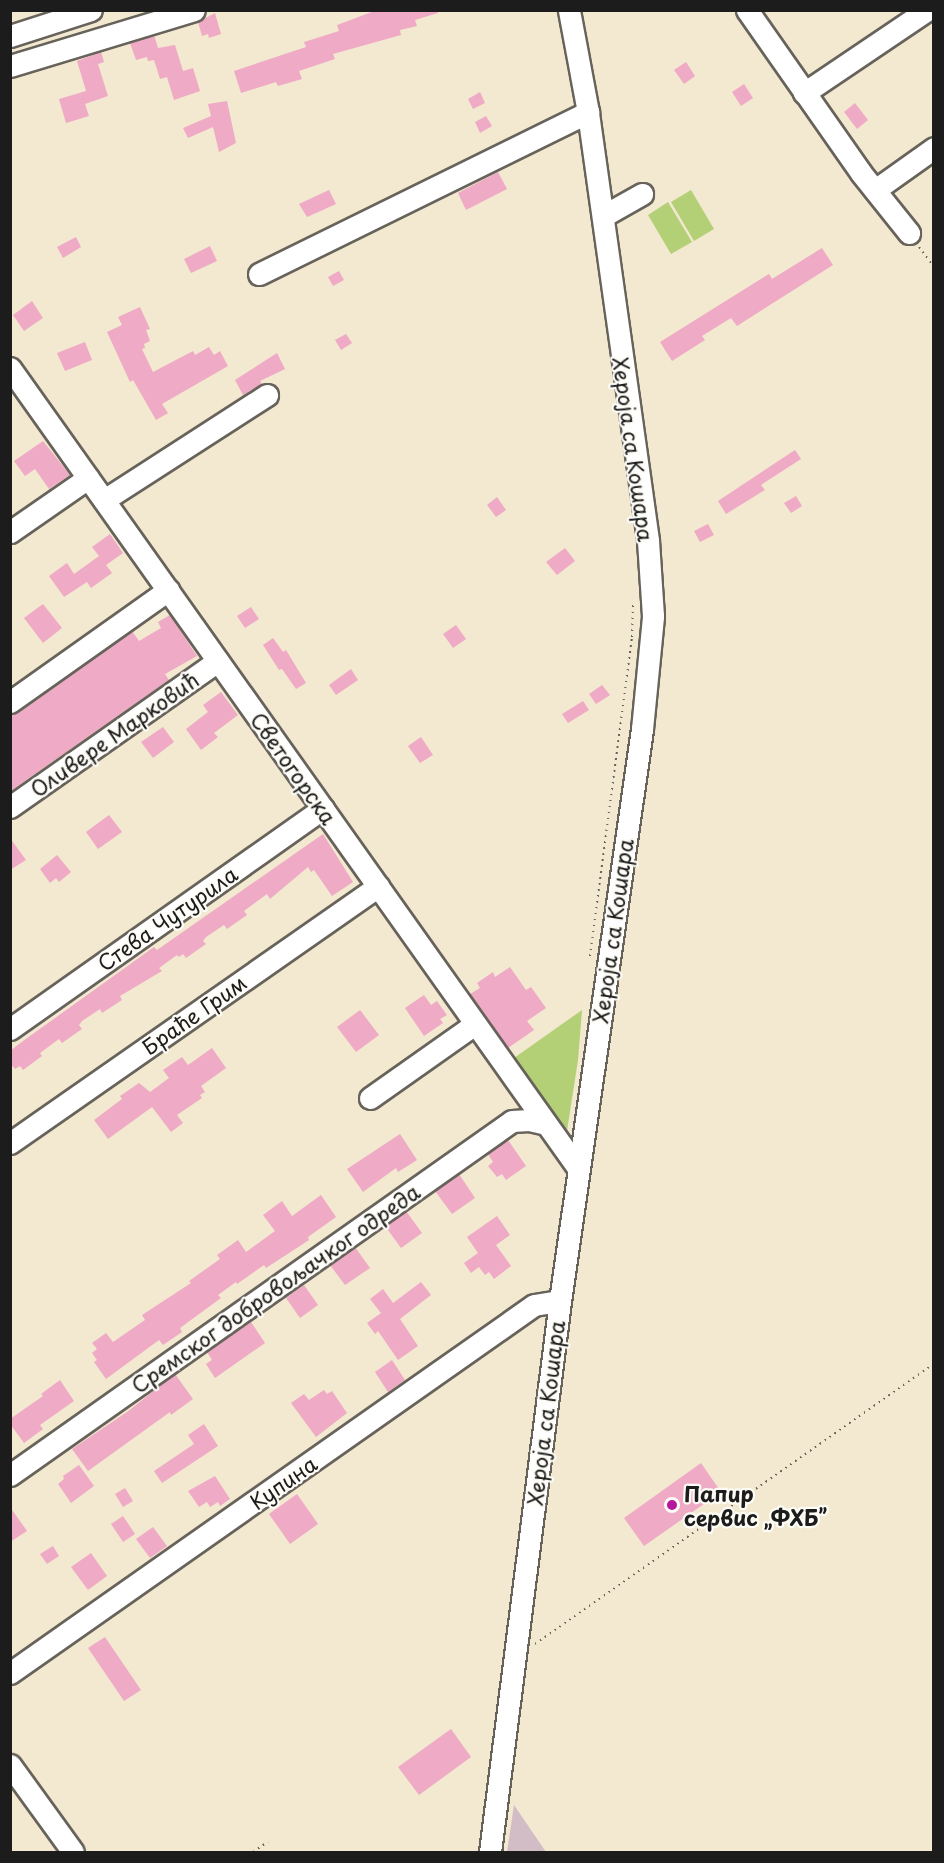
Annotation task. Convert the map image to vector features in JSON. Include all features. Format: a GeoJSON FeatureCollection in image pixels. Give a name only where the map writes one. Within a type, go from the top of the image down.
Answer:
{"type":"FeatureCollection","features":[{"type":"Feature","properties":{"kind":"street"},"geometry":{"type":"LineString","coordinates":[[10,36],[91,10]]}},
{"type":"Feature","properties":{"kind":"street"},"geometry":{"type":"LineString","coordinates":[[10,66],[194,10]]}},
{"type":"Feature","properties":{"kind":"street","name":"Хероја са Кошара"},"geometry":{"type":"LineString","coordinates":[[490,1852],[578,1168],[642,729],[653,616],[648,540],[588,112],[569,10]]}},
{"type":"Feature","properties":{"kind":"street"},"geometry":{"type":"LineString","coordinates":[[747,10],[804,93],[909,234]]}},
{"type":"Feature","properties":{"kind":"street"},"geometry":{"type":"LineString","coordinates":[[804,93],[927,10]]}},
{"type":"Feature","properties":{"kind":"street"},"geometry":{"type":"LineString","coordinates":[[259,274],[588,112]]}},
{"type":"Feature","properties":{"kind":"street"},"geometry":{"type":"LineString","coordinates":[[875,190],[933,147]]}},
{"type":"Feature","properties":{"kind":"street"},"geometry":{"type":"LineString","coordinates":[[603,216],[642,194]]}},
{"type":"Feature","properties":{"kind":"street","name":"Светогорска"},"geometry":{"type":"LineString","coordinates":[[10,368],[578,1168]]}},
{"type":"Feature","properties":{"kind":"street"},"geometry":{"type":"LineString","coordinates":[[104,500],[267,395]]}},
{"type":"Feature","properties":{"kind":"street"},"geometry":{"type":"LineString","coordinates":[[10,532],[88,478]]}},
{"type":"Feature","properties":{"kind":"street"},"geometry":{"type":"LineString","coordinates":[[10,702],[168,590]]}},
{"type":"Feature","properties":{"kind":"street","name":"Оливере Марковић"},"geometry":{"type":"LineString","coordinates":[[10,807],[219,661]]}},
{"type":"Feature","properties":{"kind":"street","name":"Стева Чутурила"},"geometry":{"type":"LineString","coordinates":[[10,1029],[323,808]]}},
{"type":"Feature","properties":{"kind":"street","name":"Браће Грим"},"geometry":{"type":"LineString","coordinates":[[10,1143],[378,886]]}},
{"type":"Feature","properties":{"kind":"street"},"geometry":{"type":"LineString","coordinates":[[370,1098],[476,1024]]}},
{"type":"Feature","properties":{"kind":"street","name":"Сремског добровољачког одреда"},"geometry":{"type":"LineString","coordinates":[[10,1475],[512,1120],[529,1120],[546,1124]]}},
{"type":"Feature","properties":{"kind":"street","name":"Купина"},"geometry":{"type":"LineString","coordinates":[[10,1673],[534,1305],[560,1301]]}},
{"type":"Feature","properties":{"kind":"street"},"geometry":{"type":"LineString","coordinates":[[10,1766],[73,1852]]}},
{"type":"Feature","properties":{"kind":"path"},"geometry":{"type":"LineString","coordinates":[[909,234],[933,267]]}},
{"type":"Feature","properties":{"kind":"path"},"geometry":{"type":"LineString","coordinates":[[590,956],[632,638],[633,592]]}},
{"type":"Feature","properties":{"kind":"path"},"geometry":{"type":"LineString","coordinates":[[513,1660],[933,1364]]}},
{"type":"Feature","properties":{"kind":"path"},"geometry":{"type":"LineString","coordinates":[[253,1852],[268,1842]]}},
{"type":"Feature","properties":{"kind":"shaded area"},"geometry":{"type":"Polygon","coordinates":[[[514,1805],[546,1852],[507,1852],[514,1805]]]}},
{"type":"Feature","properties":{"kind":"green space"},"geometry":{"type":"Polygon","coordinates":[[[691,190],[714,229],[694,241],[671,202],[691,190]]]}},
{"type":"Feature","properties":{"kind":"green space"},"geometry":{"type":"Polygon","coordinates":[[[668,202],[692,242],[671,254],[648,215],[668,202]]]}},
{"type":"Feature","properties":{"kind":"green space"},"geometry":{"type":"Polygon","coordinates":[[[582,1010],[578,1060],[567,1131],[514,1058],[582,1010]]]}},
{"type":"Feature","properties":{"kind":"building"},"geometry":{"type":"Polygon","coordinates":[[[377,10],[437,10],[438,13],[415,20],[417,26],[400,30],[401,35],[333,54],[335,59],[299,71],[302,79],[278,86],[276,82],[241,93],[234,71],[306,47],[304,42],[339,31],[337,25],[377,10]]]}},
{"type":"Feature","properties":{"kind":"building"},"geometry":{"type":"Polygon","coordinates":[[[215,13],[221,34],[209,38],[208,34],[202,36],[198,22],[215,13]]]}},
{"type":"Feature","properties":{"kind":"building"},"geometry":{"type":"Polygon","coordinates":[[[154,35],[158,48],[175,45],[183,71],[193,68],[200,91],[174,100],[167,77],[160,79],[154,60],[148,61],[147,57],[136,60],[130,43],[154,35]]]}},
{"type":"Feature","properties":{"kind":"building"},"geometry":{"type":"Polygon","coordinates":[[[101,52],[104,62],[98,64],[108,96],[85,104],[89,116],[66,123],[59,99],[86,91],[77,61],[101,52]]]}},
{"type":"Feature","properties":{"kind":"building"},"geometry":{"type":"Polygon","coordinates":[[[686,62],[695,76],[684,84],[674,70],[686,62]]]}},
{"type":"Feature","properties":{"kind":"building"},"geometry":{"type":"Polygon","coordinates":[[[744,84],[753,98],[741,106],[732,92],[744,84]]]}},
{"type":"Feature","properties":{"kind":"building"},"geometry":{"type":"Polygon","coordinates":[[[480,92],[485,103],[473,109],[468,99],[480,92]]]}},
{"type":"Feature","properties":{"kind":"building"},"geometry":{"type":"Polygon","coordinates":[[[227,101],[236,143],[219,152],[213,127],[188,138],[183,128],[211,116],[208,104],[227,101]]]}},
{"type":"Feature","properties":{"kind":"building"},"geometry":{"type":"Polygon","coordinates":[[[855,103],[868,120],[857,129],[844,112],[855,103]]]}},
{"type":"Feature","properties":{"kind":"building"},"geometry":{"type":"Polygon","coordinates":[[[486,116],[492,126],[480,133],[475,122],[486,116]]]}},
{"type":"Feature","properties":{"kind":"building"},"geometry":{"type":"Polygon","coordinates":[[[498,172],[507,189],[466,210],[458,193],[498,172]]]}},
{"type":"Feature","properties":{"kind":"building"},"geometry":{"type":"Polygon","coordinates":[[[329,190],[336,204],[307,217],[299,204],[329,190]]]}},
{"type":"Feature","properties":{"kind":"building"},"geometry":{"type":"Polygon","coordinates":[[[76,237],[81,247],[63,258],[57,247],[76,237]]]}},
{"type":"Feature","properties":{"kind":"building"},"geometry":{"type":"Polygon","coordinates":[[[210,246],[217,261],[191,273],[184,259],[210,246]]]}},
{"type":"Feature","properties":{"kind":"building"},"geometry":{"type":"Polygon","coordinates":[[[822,248],[833,265],[737,326],[731,318],[702,336],[705,340],[672,361],[660,342],[769,274],[772,279],[822,248]]]}},
{"type":"Feature","properties":{"kind":"building"},"geometry":{"type":"Polygon","coordinates":[[[339,271],[344,280],[333,286],[328,277],[339,271]]]}},
{"type":"Feature","properties":{"kind":"building"},"geometry":{"type":"Polygon","coordinates":[[[32,301],[43,318],[24,331],[13,315],[32,301]]]}},
{"type":"Feature","properties":{"kind":"building"},"geometry":{"type":"Polygon","coordinates":[[[140,307],[150,329],[146,330],[150,341],[144,344],[145,348],[142,349],[153,372],[193,351],[195,355],[209,347],[214,355],[220,351],[228,366],[162,404],[168,413],[156,420],[133,380],[130,382],[107,332],[122,325],[118,317],[140,307]]]}},
{"type":"Feature","properties":{"kind":"building"},"geometry":{"type":"Polygon","coordinates":[[[346,334],[352,343],[341,350],[335,340],[346,334]]]}},
{"type":"Feature","properties":{"kind":"building"},"geometry":{"type":"Polygon","coordinates":[[[85,342],[92,360],[65,371],[57,353],[85,342]]]}},
{"type":"Feature","properties":{"kind":"building"},"geometry":{"type":"Polygon","coordinates":[[[277,353],[285,369],[260,381],[262,384],[243,395],[235,380],[277,353]]]}},
{"type":"Feature","properties":{"kind":"building"},"geometry":{"type":"Polygon","coordinates":[[[43,441],[70,475],[49,489],[35,469],[25,476],[14,461],[43,441]]]}},
{"type":"Feature","properties":{"kind":"building"},"geometry":{"type":"Polygon","coordinates":[[[795,450],[801,459],[761,485],[765,490],[726,514],[718,501],[795,450]]]}},
{"type":"Feature","properties":{"kind":"building"},"geometry":{"type":"Polygon","coordinates":[[[796,496],[802,506],[791,513],[784,503],[796,496]]]}},
{"type":"Feature","properties":{"kind":"building"},"geometry":{"type":"Polygon","coordinates":[[[497,497],[506,510],[496,517],[487,505],[497,497]]]}},
{"type":"Feature","properties":{"kind":"building"},"geometry":{"type":"Polygon","coordinates":[[[708,524],[714,535],[700,542],[694,531],[708,524]]]}},
{"type":"Feature","properties":{"kind":"building"},"geometry":{"type":"Polygon","coordinates":[[[110,534],[123,553],[106,565],[112,573],[91,588],[87,582],[64,597],[49,576],[67,563],[74,574],[99,556],[92,547],[110,534]]]}},
{"type":"Feature","properties":{"kind":"building"},"geometry":{"type":"Polygon","coordinates":[[[565,548],[575,561],[557,575],[546,562],[565,548]]]}},
{"type":"Feature","properties":{"kind":"building"},"geometry":{"type":"Polygon","coordinates":[[[43,604],[62,628],[43,643],[24,618],[43,604]]]}},
{"type":"Feature","properties":{"kind":"building"},"geometry":{"type":"Polygon","coordinates":[[[251,607],[259,619],[245,628],[237,616],[251,607]]]}},
{"type":"Feature","properties":{"kind":"building"},"geometry":{"type":"Polygon","coordinates":[[[170,615],[197,656],[165,674],[169,680],[12,790],[10,716],[132,631],[139,641],[161,628],[158,622],[170,615]]]}},
{"type":"Feature","properties":{"kind":"building"},"geometry":{"type":"Polygon","coordinates":[[[456,625],[466,639],[453,648],[443,634],[456,625]]]}},
{"type":"Feature","properties":{"kind":"building"},"geometry":{"type":"Polygon","coordinates":[[[273,638],[283,652],[286,650],[306,683],[296,689],[282,669],[279,670],[263,645],[273,638]]]}},
{"type":"Feature","properties":{"kind":"building"},"geometry":{"type":"Polygon","coordinates":[[[351,669],[358,680],[336,695],[329,685],[351,669]]]}},
{"type":"Feature","properties":{"kind":"building"},"geometry":{"type":"Polygon","coordinates":[[[602,685],[610,695],[596,704],[589,694],[602,685]]]}},
{"type":"Feature","properties":{"kind":"building"},"geometry":{"type":"Polygon","coordinates":[[[221,692],[238,715],[214,733],[218,737],[201,750],[186,729],[208,712],[203,705],[221,692]]]}},
{"type":"Feature","properties":{"kind":"building"},"geometry":{"type":"Polygon","coordinates":[[[583,701],[589,710],[568,723],[562,714],[583,701]]]}},
{"type":"Feature","properties":{"kind":"building"},"geometry":{"type":"Polygon","coordinates":[[[163,727],[174,742],[153,758],[141,742],[163,727]]]}},
{"type":"Feature","properties":{"kind":"building"},"geometry":{"type":"Polygon","coordinates":[[[421,737],[433,755],[420,763],[408,746],[421,737]]]}},
{"type":"Feature","properties":{"kind":"building"},"geometry":{"type":"Polygon","coordinates":[[[109,815],[122,832],[98,849],[86,832],[109,815]]]}},
{"type":"Feature","properties":{"kind":"building"},"geometry":{"type":"Polygon","coordinates":[[[323,834],[353,882],[332,896],[314,870],[311,872],[308,867],[270,899],[267,894],[244,911],[247,915],[227,929],[224,925],[206,937],[203,941],[206,944],[186,958],[183,954],[179,957],[177,955],[159,968],[162,971],[120,996],[122,1000],[102,1013],[100,1009],[82,1021],[79,1025],[82,1029],[62,1043],[59,1039],[23,1070],[20,1066],[15,1069],[10,1063],[10,1051],[23,1041],[154,947],[157,950],[323,834]]]}},
{"type":"Feature","properties":{"kind":"building"},"geometry":{"type":"Polygon","coordinates":[[[10,838],[26,860],[10,870],[10,838]]]}},
{"type":"Feature","properties":{"kind":"building"},"geometry":{"type":"Polygon","coordinates":[[[57,855],[71,872],[59,882],[56,878],[50,883],[40,869],[57,855]]]}},
{"type":"Feature","properties":{"kind":"building"},"geometry":{"type":"Polygon","coordinates":[[[510,967],[526,990],[531,987],[546,1008],[527,1021],[534,1030],[508,1048],[470,994],[480,988],[477,983],[493,972],[495,977],[510,967]]]}},
{"type":"Feature","properties":{"kind":"building"},"geometry":{"type":"Polygon","coordinates":[[[424,995],[431,1005],[437,1001],[447,1015],[440,1019],[443,1023],[424,1036],[405,1008],[424,995]]]}},
{"type":"Feature","properties":{"kind":"building"},"geometry":{"type":"Polygon","coordinates":[[[360,1010],[379,1035],[356,1052],[337,1027],[360,1010]]]}},
{"type":"Feature","properties":{"kind":"building"},"geometry":{"type":"Polygon","coordinates":[[[212,1048],[226,1068],[201,1086],[205,1092],[200,1095],[202,1098],[177,1115],[183,1123],[171,1132],[152,1107],[108,1139],[94,1120],[122,1099],[120,1096],[139,1083],[150,1092],[169,1078],[163,1070],[182,1057],[188,1065],[212,1048]]]}},
{"type":"Feature","properties":{"kind":"building"},"geometry":{"type":"Polygon","coordinates":[[[400,1134],[417,1160],[398,1172],[396,1168],[363,1192],[347,1169],[400,1134]]]}},
{"type":"Feature","properties":{"kind":"building"},"geometry":{"type":"Polygon","coordinates":[[[508,1140],[526,1166],[506,1180],[502,1174],[497,1177],[488,1166],[493,1162],[488,1154],[508,1140]]]}},
{"type":"Feature","properties":{"kind":"building"},"geometry":{"type":"Polygon","coordinates":[[[459,1174],[475,1198],[452,1214],[435,1191],[459,1174]]]}},
{"type":"Feature","properties":{"kind":"building"},"geometry":{"type":"Polygon","coordinates":[[[321,1195],[336,1217],[308,1237],[309,1240],[266,1268],[264,1265],[218,1295],[221,1298],[180,1328],[182,1332],[163,1345],[159,1340],[106,1379],[94,1362],[97,1360],[92,1353],[97,1349],[92,1343],[106,1333],[113,1342],[145,1320],[142,1315],[191,1283],[189,1281],[220,1259],[217,1255],[238,1240],[246,1252],[275,1231],[263,1215],[282,1201],[292,1216],[321,1195]]]}},
{"type":"Feature","properties":{"kind":"building"},"geometry":{"type":"Polygon","coordinates":[[[406,1211],[422,1233],[401,1248],[385,1226],[406,1211]]]}},
{"type":"Feature","properties":{"kind":"building"},"geometry":{"type":"Polygon","coordinates":[[[497,1216],[510,1235],[496,1245],[511,1266],[494,1279],[489,1272],[485,1275],[479,1267],[471,1273],[464,1263],[478,1253],[467,1237],[497,1216]]]}},
{"type":"Feature","properties":{"kind":"building"},"geometry":{"type":"Polygon","coordinates":[[[355,1247],[370,1268],[345,1285],[330,1265],[355,1247]]]}},
{"type":"Feature","properties":{"kind":"building"},"geometry":{"type":"Polygon","coordinates":[[[421,1282],[431,1295],[400,1319],[418,1346],[398,1360],[378,1331],[375,1334],[367,1323],[381,1313],[370,1299],[383,1289],[393,1303],[421,1282]]]}},
{"type":"Feature","properties":{"kind":"building"},"geometry":{"type":"Polygon","coordinates":[[[304,1285],[318,1305],[300,1318],[286,1298],[304,1285]]]}},
{"type":"Feature","properties":{"kind":"building"},"geometry":{"type":"Polygon","coordinates":[[[251,1322],[265,1343],[215,1378],[206,1364],[212,1360],[207,1352],[251,1322]]]}},
{"type":"Feature","properties":{"kind":"building"},"geometry":{"type":"Polygon","coordinates":[[[392,1360],[405,1380],[388,1392],[375,1372],[392,1360]]]}},
{"type":"Feature","properties":{"kind":"building"},"geometry":{"type":"Polygon","coordinates":[[[175,1374],[193,1399],[171,1415],[170,1412],[88,1471],[72,1449],[127,1412],[175,1374]]]}},
{"type":"Feature","properties":{"kind":"building"},"geometry":{"type":"Polygon","coordinates":[[[60,1380],[74,1401],[40,1425],[43,1429],[24,1443],[10,1424],[10,1419],[43,1396],[41,1394],[60,1380]]]}},
{"type":"Feature","properties":{"kind":"building"},"geometry":{"type":"Polygon","coordinates":[[[324,1390],[327,1394],[332,1391],[347,1413],[316,1437],[291,1403],[304,1394],[309,1400],[324,1390]]]}},
{"type":"Feature","properties":{"kind":"building"},"geometry":{"type":"Polygon","coordinates":[[[204,1424],[218,1446],[162,1483],[154,1471],[194,1444],[188,1435],[204,1424]]]}},
{"type":"Feature","properties":{"kind":"building","name":"Папир сервис „ФХБ”"},"geometry":{"type":"Polygon","coordinates":[[[701,1463],[721,1492],[644,1546],[624,1518],[701,1463]]]}},
{"type":"Feature","properties":{"kind":"building"},"geometry":{"type":"Polygon","coordinates":[[[79,1465],[94,1486],[71,1503],[58,1484],[64,1479],[63,1476],[79,1465]]]}},
{"type":"Feature","properties":{"kind":"building"},"geometry":{"type":"Polygon","coordinates":[[[215,1476],[230,1499],[220,1506],[218,1502],[210,1507],[207,1502],[199,1507],[188,1491],[215,1476]]]}},
{"type":"Feature","properties":{"kind":"building"},"geometry":{"type":"Polygon","coordinates":[[[125,1488],[133,1501],[123,1507],[115,1494],[125,1488]]]}},
{"type":"Feature","properties":{"kind":"building"},"geometry":{"type":"Polygon","coordinates":[[[297,1494],[318,1524],[290,1544],[269,1514],[297,1494]]]}},
{"type":"Feature","properties":{"kind":"building"},"geometry":{"type":"Polygon","coordinates":[[[10,1507],[27,1531],[10,1542],[10,1507]]]}},
{"type":"Feature","properties":{"kind":"building"},"geometry":{"type":"Polygon","coordinates":[[[123,1516],[135,1534],[123,1542],[111,1524],[123,1516]]]}},
{"type":"Feature","properties":{"kind":"building"},"geometry":{"type":"Polygon","coordinates":[[[153,1527],[167,1546],[150,1558],[136,1539],[153,1527]]]}},
{"type":"Feature","properties":{"kind":"building"},"geometry":{"type":"Polygon","coordinates":[[[53,1546],[59,1556],[47,1564],[40,1554],[53,1546]]]}},
{"type":"Feature","properties":{"kind":"building"},"geometry":{"type":"Polygon","coordinates":[[[91,1553],[107,1576],[88,1590],[71,1567],[91,1553]]]}},
{"type":"Feature","properties":{"kind":"building"},"geometry":{"type":"Polygon","coordinates":[[[105,1637],[141,1690],[124,1701],[88,1648],[105,1637]]]}},
{"type":"Feature","properties":{"kind":"building"},"geometry":{"type":"Polygon","coordinates":[[[451,1729],[471,1757],[419,1795],[398,1767],[451,1729]]]}},
{"type":"Feature","properties":{"kind":"place","name":"Папир сервис „ФХБ”"},"geometry":{"type":"Point","coordinates":[672,1505]}}]}
